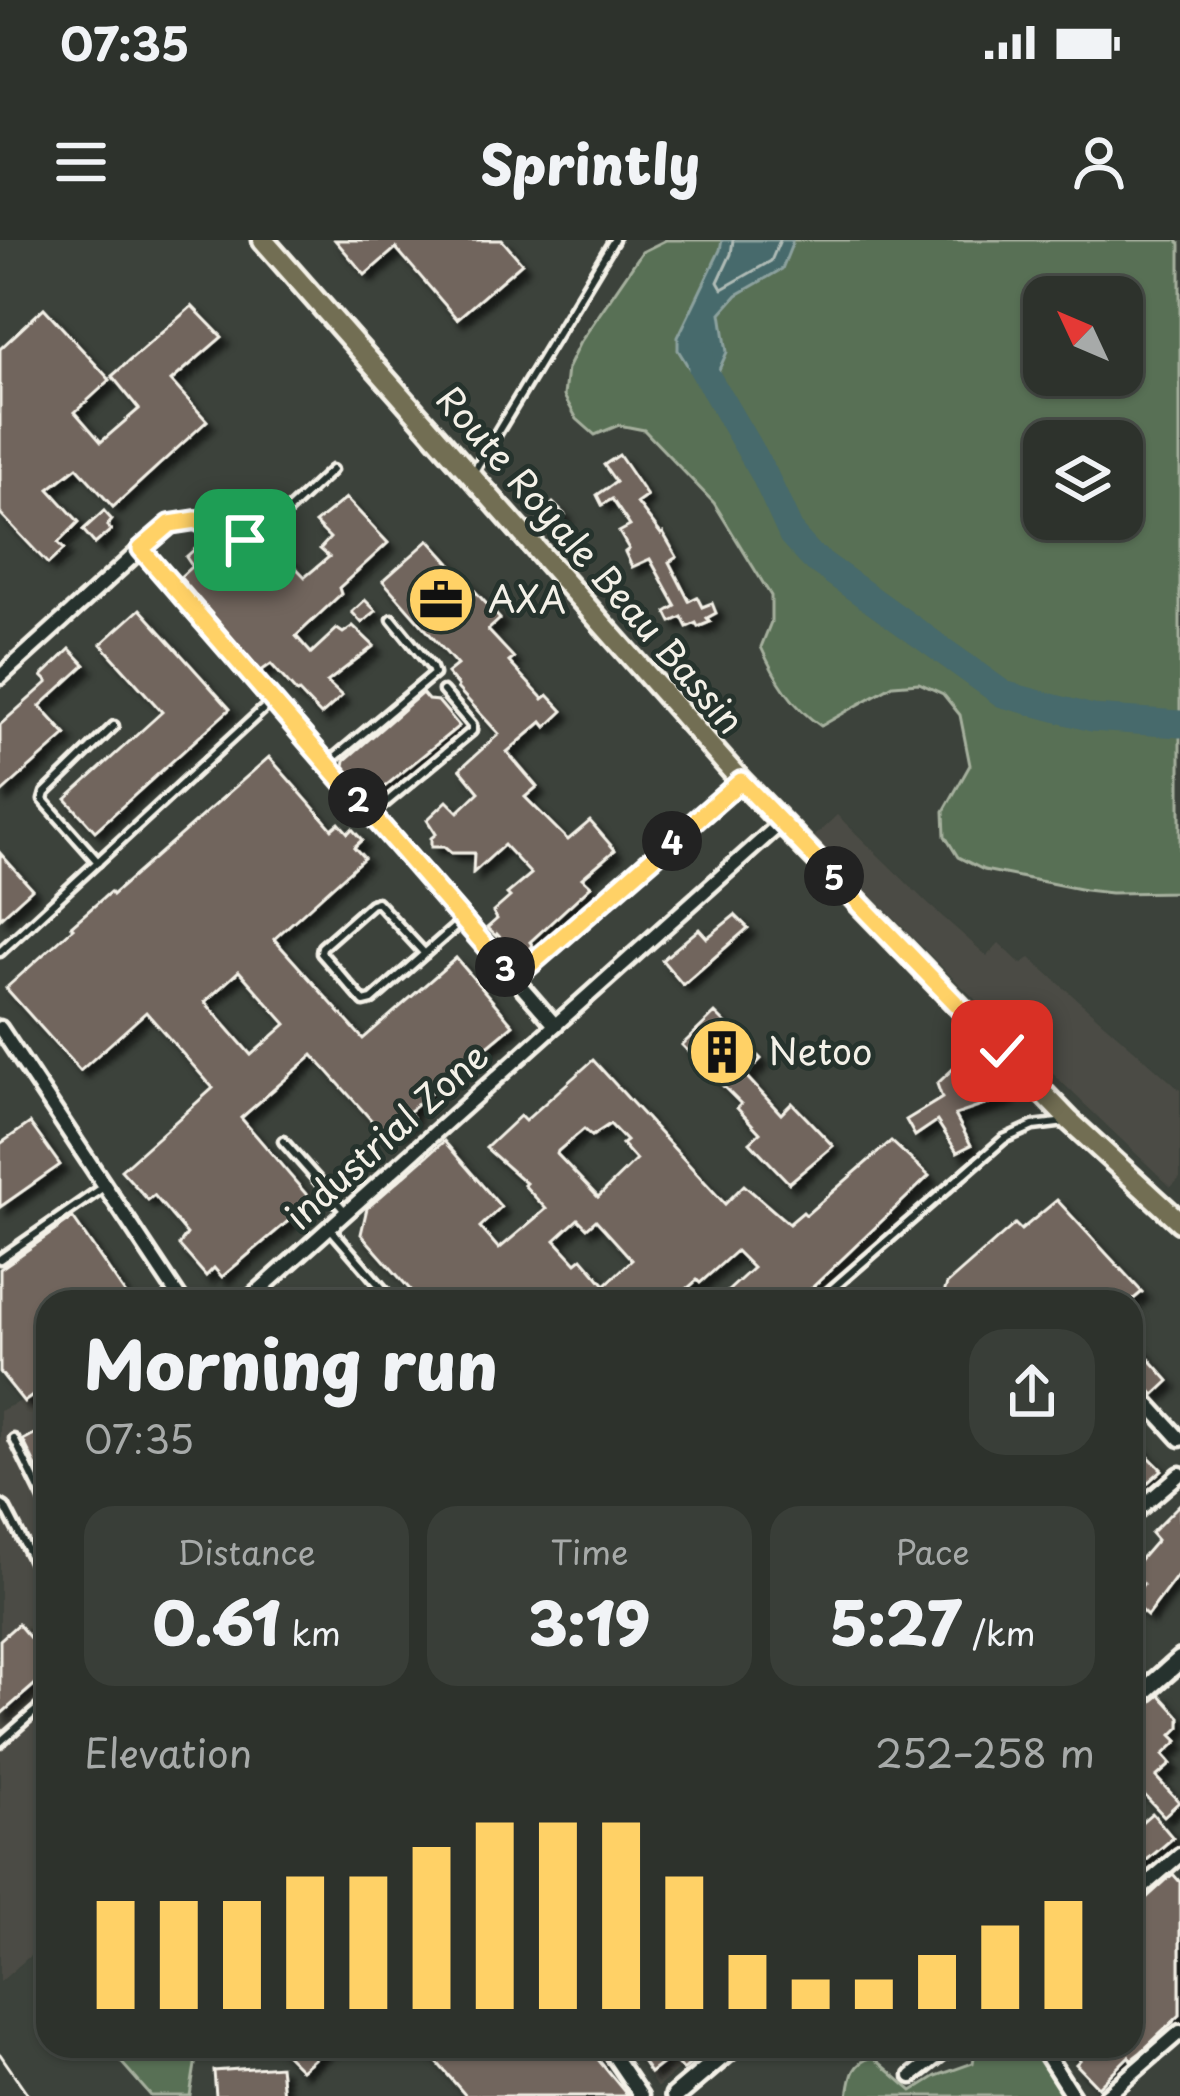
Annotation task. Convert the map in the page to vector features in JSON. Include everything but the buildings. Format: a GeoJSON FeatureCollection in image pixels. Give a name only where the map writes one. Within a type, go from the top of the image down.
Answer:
{"type":"FeatureCollection","features":[{"type":"Feature","properties":{"kind":"main road","name":"Route Royale Beau Bassin"},"geometry":{"type":"LineString","coordinates":[[263,240],[741,781],[1070,1121],[1180,1222]]}},
{"type":"Feature","properties":{"kind":"main road"},"geometry":{"type":"LineString","coordinates":[[1143,1692],[1180,1660]]}},
{"type":"Feature","properties":{"kind":"main road"},"geometry":{"type":"LineString","coordinates":[[675,2096],[720,2058]]}},
{"type":"Feature","properties":{"kind":"street"},"geometry":{"type":"LineString","coordinates":[[0,677],[141,549],[555,1025]]}},
{"type":"Feature","properties":{"kind":"street"},"geometry":{"type":"LineString","coordinates":[[514,979],[741,781]]}},
{"type":"Feature","properties":{"kind":"street","name":"industrial Zone"},"geometry":{"type":"LineString","coordinates":[[260,1290],[782,821]]}},
{"type":"Feature","properties":{"kind":"street"},"geometry":{"type":"LineString","coordinates":[[0,1028],[174,1290]]}},
{"type":"Feature","properties":{"kind":"street"},"geometry":{"type":"LineString","coordinates":[[1143,1398],[1180,1438]]}},
{"type":"Feature","properties":{"kind":"street"},"geometry":{"type":"LineString","coordinates":[[1143,1506],[1180,1474]]}},
{"type":"Feature","properties":{"kind":"street"},"geometry":{"type":"LineString","coordinates":[[1143,1887],[1180,1855]]}},
{"type":"Feature","properties":{"kind":"street"},"geometry":{"type":"LineString","coordinates":[[1106,2096],[1180,2032]]}},
{"type":"Feature","properties":{"kind":"street"},"geometry":{"type":"LineString","coordinates":[[615,2058],[641,2096]]}},
{"type":"Feature","properties":{"kind":"street"},"geometry":{"type":"LineString","coordinates":[[912,2075],[934,2058]]}},
{"type":"Feature","properties":{"kind":"street"},"geometry":{"type":"LineString","coordinates":[[1049,2058],[1073,2096]]}},
{"type":"Feature","properties":{"kind":"lane"},"geometry":{"type":"LineString","coordinates":[[472,474],[614,240]]}},
{"type":"Feature","properties":{"kind":"lane"},"geometry":{"type":"LineString","coordinates":[[141,549],[170,524],[196,520],[245,540],[276,522],[332,470]]}},
{"type":"Feature","properties":{"kind":"lane"},"geometry":{"type":"LineString","coordinates":[[328,764],[434,674],[392,619]]}},
{"type":"Feature","properties":{"kind":"lane"},"geometry":{"type":"LineString","coordinates":[[372,814],[472,731],[442,691]]}},
{"type":"Feature","properties":{"kind":"lane"},"geometry":{"type":"LineString","coordinates":[[0,952],[273,701]]}},
{"type":"Feature","properties":{"kind":"lane"},"geometry":{"type":"LineString","coordinates":[[98,862],[43,800],[114,727]]}},
{"type":"Feature","properties":{"kind":"lane"},"geometry":{"type":"LineString","coordinates":[[425,954],[377,902],[322,947],[321,953],[364,1001],[372,1000],[425,954],[463,920]]}},
{"type":"Feature","properties":{"kind":"lane"},"geometry":{"type":"LineString","coordinates":[[831,1290],[1004,1139],[1033,1126],[1070,1121]]}},
{"type":"Feature","properties":{"kind":"lane"},"geometry":{"type":"LineString","coordinates":[[283,1141],[347,1213]]}},
{"type":"Feature","properties":{"kind":"lane"},"geometry":{"type":"LineString","coordinates":[[0,1259],[105,1186]]}},
{"type":"Feature","properties":{"kind":"lane"},"geometry":{"type":"LineString","coordinates":[[330,1228],[384,1290]]}},
{"type":"Feature","properties":{"kind":"lane"},"geometry":{"type":"LineString","coordinates":[[14,1439],[36,1484]]}},
{"type":"Feature","properties":{"kind":"lane"},"geometry":{"type":"LineString","coordinates":[[0,1504],[36,1567]]}},
{"type":"Feature","properties":{"kind":"lane"},"geometry":{"type":"LineString","coordinates":[[0,1742],[36,1710]]}},
{"type":"Feature","properties":{"kind":"shaded area"},"geometry":{"type":"Polygon","coordinates":[[[837,815],[987,956],[999,943],[1021,964],[1030,958],[1180,1090],[1180,1178],[1171,1187],[814,837],[837,815]]]}},
{"type":"Feature","properties":{"kind":"shaded area"},"geometry":{"type":"Polygon","coordinates":[[[36,1394],[36,1950],[0,1982],[0,1411],[36,1394]]]}},
{"type":"Feature","properties":{"kind":"shaded area"},"geometry":{"type":"Polygon","coordinates":[[[638,2058],[691,2058],[657,2088],[638,2058]]]}},
{"type":"Feature","properties":{"kind":"green space"},"geometry":{"type":"Polygon","coordinates":[[[666,240],[1176,240],[1180,244],[1180,892],[1085,890],[984,870],[958,857],[945,836],[944,811],[970,765],[960,715],[943,694],[919,683],[893,685],[821,726],[793,701],[761,647],[771,622],[771,596],[714,503],[644,430],[619,425],[595,435],[577,419],[564,396],[567,369],[642,252],[666,240]]]}},
{"type":"Feature","properties":{"kind":"green space"},"geometry":{"type":"Polygon","coordinates":[[[118,2058],[196,2058],[190,2096],[151,2096],[118,2058]]]}},
{"type":"Feature","properties":{"kind":"green space"},"geometry":{"type":"Polygon","coordinates":[[[871,2058],[912,2091],[936,2076],[973,2063],[974,2058],[1046,2058],[1081,2096],[848,2096],[854,2071],[871,2058]]]}},
{"type":"Feature","properties":{"kind":"water"},"geometry":{"type":"Polygon","coordinates":[[[722,240],[792,240],[792,244],[782,269],[737,295],[721,313],[727,352],[711,387],[699,384],[678,350],[678,337],[722,240]]]}},
{"type":"Feature","properties":{"kind":"waterway"},"geometry":{"type":"LineString","coordinates":[[700,353],[702,368],[764,474],[792,535],[811,556],[1003,694],[1092,718],[1180,724]]}},
{"type":"Feature","properties":{"kind":"tram line"},"geometry":{"type":"LineString","coordinates":[[0,2054],[29,2096]]}},
{"type":"Feature","properties":{"kind":"place","name":"AXA"},"geometry":{"type":"Point","coordinates":[441,600]}},
{"type":"Feature","properties":{"kind":"place","name":"Netoo"},"geometry":{"type":"Point","coordinates":[722,1052]}},
{"type":"Feature","properties":{"kind":"route"},"geometry":{"type":"LineString","coordinates":[[245,540],[196,520],[170,524],[141,549],[514,979],[741,781],[1002,1051]]}}]}
